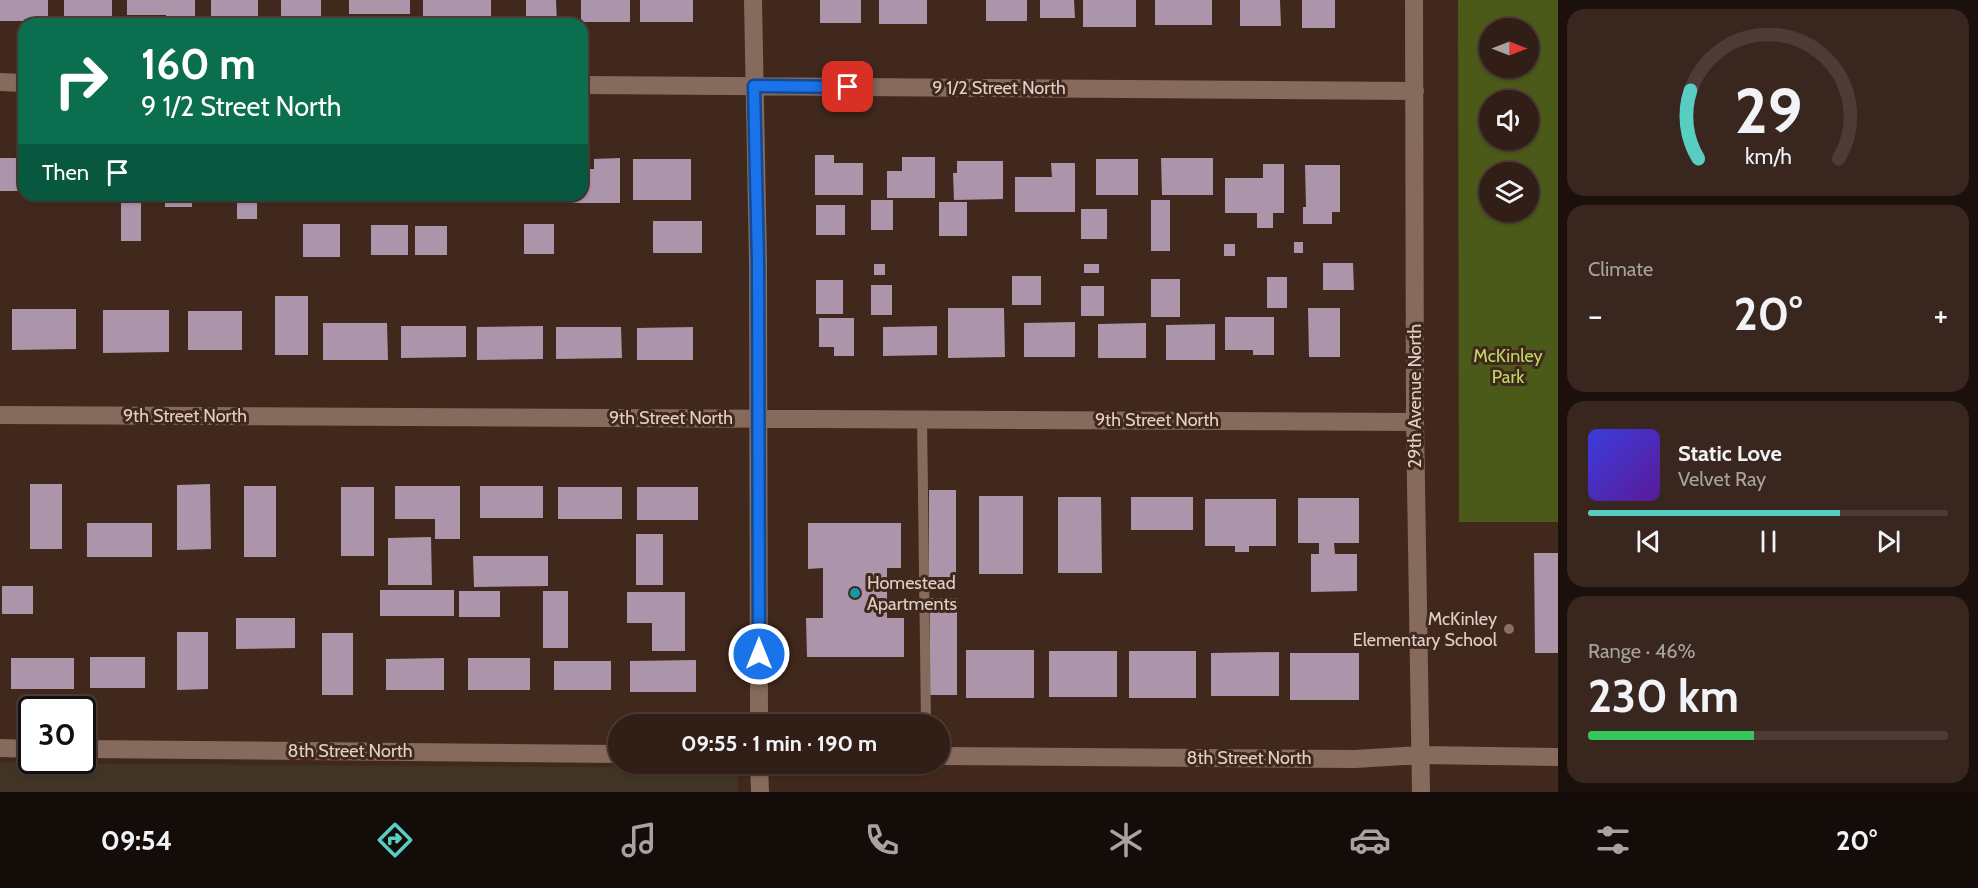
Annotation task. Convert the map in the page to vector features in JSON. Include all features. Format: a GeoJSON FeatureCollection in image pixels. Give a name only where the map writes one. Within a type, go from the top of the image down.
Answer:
{"type":"FeatureCollection","features":[{"type":"Feature","properties":{"kind":"street"},"geometry":{"type":"LineString","coordinates":[[753,0],[759,714]]}},
{"type":"Feature","properties":{"kind":"street","name":"29th Avenue North"},"geometry":{"type":"LineString","coordinates":[[1414,0],[1415,422],[1421,792]]}},
{"type":"Feature","properties":{"kind":"street"},"geometry":{"type":"LineString","coordinates":[[0,82],[18,82]]}},
{"type":"Feature","properties":{"kind":"street","name":"9 1/2 Street North"},"geometry":{"type":"LineString","coordinates":[[588,85],[1415,91]]}},
{"type":"Feature","properties":{"kind":"street","name":"9th Street North"},"geometry":{"type":"LineString","coordinates":[[0,415],[1415,422]]}},
{"type":"Feature","properties":{"kind":"street"},"geometry":{"type":"LineString","coordinates":[[0,748],[18,749]]}},
{"type":"Feature","properties":{"kind":"street","name":"8th Street North"},"geometry":{"type":"LineString","coordinates":[[96,749],[608,754]]}},
{"type":"Feature","properties":{"kind":"street","name":"8th Street North"},"geometry":{"type":"LineString","coordinates":[[950,756],[1355,759],[1420,755],[1558,757]]}},
{"type":"Feature","properties":{"kind":"street"},"geometry":{"type":"LineString","coordinates":[[759,774],[760,792]]}},
{"type":"Feature","properties":{"kind":"lane"},"geometry":{"type":"LineString","coordinates":[[922,418],[926,714]]}},
{"type":"Feature","properties":{"kind":"shaded area"},"geometry":{"type":"Polygon","coordinates":[[[0,763],[18,763],[18,774],[96,774],[96,764],[608,767],[608,774],[738,775],[738,792],[0,792],[0,763]]]}},
{"type":"Feature","properties":{"kind":"green space","name":"McKinley Park"},"geometry":{"type":"Polygon","coordinates":[[[1458,0],[1558,0],[1558,522],[1459,522],[1458,0]]]}},
{"type":"Feature","properties":{"kind":"building"},"geometry":{"type":"Polygon","coordinates":[[[0,0],[48,0],[48,18],[18,18],[18,21],[0,21],[0,0]]]}},
{"type":"Feature","properties":{"kind":"building"},"geometry":{"type":"Polygon","coordinates":[[[64,0],[112,0],[112,18],[64,18],[64,0]]]}},
{"type":"Feature","properties":{"kind":"building"},"geometry":{"type":"Polygon","coordinates":[[[127,0],[195,0],[195,18],[127,15],[127,0]]]}},
{"type":"Feature","properties":{"kind":"building"},"geometry":{"type":"Polygon","coordinates":[[[211,0],[258,0],[258,18],[211,18],[211,0]]]}},
{"type":"Feature","properties":{"kind":"building"},"geometry":{"type":"Polygon","coordinates":[[[281,0],[321,0],[321,18],[281,18],[281,0]]]}},
{"type":"Feature","properties":{"kind":"building"},"geometry":{"type":"Polygon","coordinates":[[[349,0],[410,0],[410,14],[349,14],[349,0]]]}},
{"type":"Feature","properties":{"kind":"building"},"geometry":{"type":"Polygon","coordinates":[[[423,0],[491,0],[491,18],[423,18],[423,0]]]}},
{"type":"Feature","properties":{"kind":"building"},"geometry":{"type":"Polygon","coordinates":[[[526,0],[556,0],[557,18],[526,18],[526,0]]]}},
{"type":"Feature","properties":{"kind":"building"},"geometry":{"type":"Polygon","coordinates":[[[581,0],[630,0],[630,22],[588,22],[588,18],[581,18],[581,0]]]}},
{"type":"Feature","properties":{"kind":"building"},"geometry":{"type":"Polygon","coordinates":[[[640,0],[693,0],[693,22],[640,22],[640,0]]]}},
{"type":"Feature","properties":{"kind":"building"},"geometry":{"type":"Polygon","coordinates":[[[820,0],[861,0],[861,23],[820,23],[820,0]]]}},
{"type":"Feature","properties":{"kind":"building"},"geometry":{"type":"Polygon","coordinates":[[[879,0],[927,0],[927,24],[879,24],[879,0]]]}},
{"type":"Feature","properties":{"kind":"building"},"geometry":{"type":"Polygon","coordinates":[[[986,0],[1027,0],[1027,21],[986,21],[986,0]]]}},
{"type":"Feature","properties":{"kind":"building"},"geometry":{"type":"Polygon","coordinates":[[[1040,0],[1074,0],[1075,18],[1040,18],[1040,0]]]}},
{"type":"Feature","properties":{"kind":"building"},"geometry":{"type":"Polygon","coordinates":[[[1083,0],[1136,0],[1136,27],[1083,27],[1083,0]]]}},
{"type":"Feature","properties":{"kind":"building"},"geometry":{"type":"Polygon","coordinates":[[[1155,0],[1212,0],[1212,25],[1155,25],[1155,0]]]}},
{"type":"Feature","properties":{"kind":"building"},"geometry":{"type":"Polygon","coordinates":[[[1240,0],[1280,0],[1281,26],[1240,26],[1240,0]]]}},
{"type":"Feature","properties":{"kind":"building"},"geometry":{"type":"Polygon","coordinates":[[[1302,0],[1335,0],[1335,28],[1302,28],[1302,0]]]}},
{"type":"Feature","properties":{"kind":"building"},"geometry":{"type":"Polygon","coordinates":[[[815,155],[834,155],[834,163],[863,163],[863,195],[815,195],[815,155]]]}},
{"type":"Feature","properties":{"kind":"building"},"geometry":{"type":"Polygon","coordinates":[[[902,157],[935,157],[935,198],[887,198],[887,171],[902,171],[902,157]]]}},
{"type":"Feature","properties":{"kind":"building"},"geometry":{"type":"Polygon","coordinates":[[[0,158],[18,158],[18,191],[0,191],[0,158]]]}},
{"type":"Feature","properties":{"kind":"building"},"geometry":{"type":"Polygon","coordinates":[[[620,158],[620,203],[559,203],[559,201],[588,201],[588,169],[594,169],[594,159],[620,158]]]}},
{"type":"Feature","properties":{"kind":"building"},"geometry":{"type":"Polygon","coordinates":[[[1161,158],[1213,158],[1213,195],[1162,195],[1161,158]]]}},
{"type":"Feature","properties":{"kind":"building"},"geometry":{"type":"Polygon","coordinates":[[[633,159],[691,159],[691,200],[633,200],[633,159]]]}},
{"type":"Feature","properties":{"kind":"building"},"geometry":{"type":"Polygon","coordinates":[[[1096,159],[1138,159],[1138,195],[1096,195],[1096,159]]]}},
{"type":"Feature","properties":{"kind":"building"},"geometry":{"type":"Polygon","coordinates":[[[957,161],[1003,161],[1003,199],[954,200],[953,173],[957,173],[957,161]]]}},
{"type":"Feature","properties":{"kind":"building"},"geometry":{"type":"Polygon","coordinates":[[[1051,163],[1075,163],[1075,212],[1015,212],[1015,177],[1052,177],[1051,163]]]}},
{"type":"Feature","properties":{"kind":"building"},"geometry":{"type":"Polygon","coordinates":[[[1263,164],[1284,164],[1284,213],[1273,213],[1273,228],[1257,228],[1257,213],[1225,213],[1225,178],[1263,178],[1263,164]]]}},
{"type":"Feature","properties":{"kind":"building"},"geometry":{"type":"Polygon","coordinates":[[[1305,165],[1340,165],[1340,212],[1332,212],[1332,224],[1303,224],[1303,207],[1306,207],[1305,165]]]}},
{"type":"Feature","properties":{"kind":"building"},"geometry":{"type":"Polygon","coordinates":[[[871,200],[893,200],[893,230],[871,230],[871,200]]]}},
{"type":"Feature","properties":{"kind":"building"},"geometry":{"type":"Polygon","coordinates":[[[1151,200],[1170,200],[1170,251],[1151,251],[1151,200]]]}},
{"type":"Feature","properties":{"kind":"building"},"geometry":{"type":"Polygon","coordinates":[[[121,201],[141,201],[141,241],[121,241],[121,201]]]}},
{"type":"Feature","properties":{"kind":"building"},"geometry":{"type":"Polygon","coordinates":[[[165,201],[192,201],[192,207],[165,207],[165,201]]]}},
{"type":"Feature","properties":{"kind":"building"},"geometry":{"type":"Polygon","coordinates":[[[269,201],[257,202],[257,219],[237,219],[237,202],[208,202],[269,201]]]}},
{"type":"Feature","properties":{"kind":"building"},"geometry":{"type":"Polygon","coordinates":[[[939,202],[967,202],[967,236],[939,236],[939,202]]]}},
{"type":"Feature","properties":{"kind":"building"},"geometry":{"type":"Polygon","coordinates":[[[816,205],[845,205],[845,235],[816,235],[816,205]]]}},
{"type":"Feature","properties":{"kind":"building"},"geometry":{"type":"Polygon","coordinates":[[[1081,209],[1107,209],[1107,239],[1081,239],[1081,209]]]}},
{"type":"Feature","properties":{"kind":"building"},"geometry":{"type":"Polygon","coordinates":[[[653,221],[702,221],[702,253],[653,253],[653,221]]]}},
{"type":"Feature","properties":{"kind":"building"},"geometry":{"type":"Polygon","coordinates":[[[303,224],[340,224],[340,257],[303,257],[303,224]]]}},
{"type":"Feature","properties":{"kind":"building"},"geometry":{"type":"Polygon","coordinates":[[[524,224],[554,224],[554,254],[524,254],[524,224]]]}},
{"type":"Feature","properties":{"kind":"building"},"geometry":{"type":"Polygon","coordinates":[[[371,225],[408,225],[408,255],[371,255],[371,225]]]}},
{"type":"Feature","properties":{"kind":"building"},"geometry":{"type":"Polygon","coordinates":[[[415,226],[447,226],[447,255],[415,255],[415,226]]]}},
{"type":"Feature","properties":{"kind":"building"},"geometry":{"type":"Polygon","coordinates":[[[1294,242],[1303,242],[1303,253],[1294,253],[1294,242]]]}},
{"type":"Feature","properties":{"kind":"building"},"geometry":{"type":"Polygon","coordinates":[[[1224,244],[1235,244],[1235,256],[1224,256],[1224,244]]]}},
{"type":"Feature","properties":{"kind":"building"},"geometry":{"type":"Polygon","coordinates":[[[1323,263],[1353,263],[1354,290],[1323,290],[1323,263]]]}},
{"type":"Feature","properties":{"kind":"building"},"geometry":{"type":"Polygon","coordinates":[[[874,264],[885,264],[885,275],[874,275],[874,264]]]}},
{"type":"Feature","properties":{"kind":"building"},"geometry":{"type":"Polygon","coordinates":[[[1084,264],[1099,264],[1099,273],[1084,273],[1084,264]]]}},
{"type":"Feature","properties":{"kind":"building"},"geometry":{"type":"Polygon","coordinates":[[[1012,276],[1041,276],[1041,305],[1012,305],[1012,276]]]}},
{"type":"Feature","properties":{"kind":"building"},"geometry":{"type":"Polygon","coordinates":[[[1267,277],[1287,277],[1287,308],[1267,308],[1267,277]]]}},
{"type":"Feature","properties":{"kind":"building"},"geometry":{"type":"Polygon","coordinates":[[[1151,279],[1180,279],[1180,317],[1151,317],[1151,279]]]}},
{"type":"Feature","properties":{"kind":"building"},"geometry":{"type":"Polygon","coordinates":[[[816,280],[843,280],[843,314],[816,314],[816,280]]]}},
{"type":"Feature","properties":{"kind":"building"},"geometry":{"type":"Polygon","coordinates":[[[871,285],[892,285],[892,315],[871,315],[871,285]]]}},
{"type":"Feature","properties":{"kind":"building"},"geometry":{"type":"Polygon","coordinates":[[[1081,286],[1104,286],[1104,316],[1081,316],[1081,286]]]}},
{"type":"Feature","properties":{"kind":"building"},"geometry":{"type":"Polygon","coordinates":[[[275,296],[308,296],[308,355],[275,355],[275,296]]]}},
{"type":"Feature","properties":{"kind":"building"},"geometry":{"type":"Polygon","coordinates":[[[948,308],[1004,308],[1005,357],[948,358],[948,308]]]}},
{"type":"Feature","properties":{"kind":"building"},"geometry":{"type":"Polygon","coordinates":[[[1308,308],[1340,308],[1340,357],[1309,357],[1308,308]]]}},
{"type":"Feature","properties":{"kind":"building"},"geometry":{"type":"Polygon","coordinates":[[[12,309],[76,309],[76,349],[12,350],[12,309]]]}},
{"type":"Feature","properties":{"kind":"building"},"geometry":{"type":"Polygon","coordinates":[[[103,310],[169,310],[169,352],[103,353],[103,310]]]}},
{"type":"Feature","properties":{"kind":"building"},"geometry":{"type":"Polygon","coordinates":[[[188,311],[242,311],[242,350],[188,350],[188,311]]]}},
{"type":"Feature","properties":{"kind":"building"},"geometry":{"type":"Polygon","coordinates":[[[1225,317],[1274,317],[1274,355],[1253,355],[1253,350],[1225,350],[1225,317]]]}},
{"type":"Feature","properties":{"kind":"building"},"geometry":{"type":"Polygon","coordinates":[[[819,318],[854,318],[854,356],[834,356],[834,347],[819,347],[819,318]]]}},
{"type":"Feature","properties":{"kind":"building"},"geometry":{"type":"Polygon","coordinates":[[[1075,322],[1075,357],[1024,357],[1024,323],[1075,322]]]}},
{"type":"Feature","properties":{"kind":"building"},"geometry":{"type":"Polygon","coordinates":[[[323,323],[387,323],[388,360],[323,360],[323,323]]]}},
{"type":"Feature","properties":{"kind":"building"},"geometry":{"type":"Polygon","coordinates":[[[1146,323],[1146,358],[1098,358],[1098,324],[1146,323]]]}},
{"type":"Feature","properties":{"kind":"building"},"geometry":{"type":"Polygon","coordinates":[[[1215,324],[1215,360],[1166,360],[1166,325],[1215,324]]]}},
{"type":"Feature","properties":{"kind":"building"},"geometry":{"type":"Polygon","coordinates":[[[401,326],[466,326],[466,357],[401,358],[401,326]]]}},
{"type":"Feature","properties":{"kind":"building"},"geometry":{"type":"Polygon","coordinates":[[[543,326],[543,359],[477,360],[477,327],[543,326]]]}},
{"type":"Feature","properties":{"kind":"building"},"geometry":{"type":"Polygon","coordinates":[[[937,326],[937,355],[883,356],[883,327],[937,326]]]}},
{"type":"Feature","properties":{"kind":"building"},"geometry":{"type":"Polygon","coordinates":[[[556,327],[621,327],[622,358],[556,359],[556,327]]]}},
{"type":"Feature","properties":{"kind":"building"},"geometry":{"type":"Polygon","coordinates":[[[693,327],[693,360],[637,360],[637,328],[693,327]]]}},
{"type":"Feature","properties":{"kind":"building"},"geometry":{"type":"Polygon","coordinates":[[[30,484],[62,484],[62,549],[30,549],[30,484]]]}},
{"type":"Feature","properties":{"kind":"building"},"geometry":{"type":"Polygon","coordinates":[[[210,484],[211,549],[177,550],[177,485],[210,484]]]}},
{"type":"Feature","properties":{"kind":"building"},"geometry":{"type":"Polygon","coordinates":[[[244,486],[276,486],[276,557],[244,557],[244,486]]]}},
{"type":"Feature","properties":{"kind":"building"},"geometry":{"type":"Polygon","coordinates":[[[395,486],[460,486],[460,539],[435,539],[435,519],[395,519],[395,486]]]}},
{"type":"Feature","properties":{"kind":"building"},"geometry":{"type":"Polygon","coordinates":[[[480,486],[543,486],[543,518],[480,518],[480,486]]]}},
{"type":"Feature","properties":{"kind":"building"},"geometry":{"type":"Polygon","coordinates":[[[341,487],[374,487],[374,556],[341,556],[341,487]]]}},
{"type":"Feature","properties":{"kind":"building"},"geometry":{"type":"Polygon","coordinates":[[[558,487],[622,487],[622,519],[558,519],[558,487]]]}},
{"type":"Feature","properties":{"kind":"building"},"geometry":{"type":"Polygon","coordinates":[[[637,487],[698,487],[698,520],[637,520],[637,487]]]}},
{"type":"Feature","properties":{"kind":"building"},"geometry":{"type":"Polygon","coordinates":[[[929,490],[956,490],[956,577],[929,577],[929,490]]]}},
{"type":"Feature","properties":{"kind":"building"},"geometry":{"type":"Polygon","coordinates":[[[979,496],[1023,496],[1023,574],[979,574],[979,496]]]}},
{"type":"Feature","properties":{"kind":"building"},"geometry":{"type":"Polygon","coordinates":[[[1058,497],[1101,497],[1102,573],[1058,573],[1058,497]]]}},
{"type":"Feature","properties":{"kind":"building"},"geometry":{"type":"Polygon","coordinates":[[[1131,497],[1193,497],[1193,530],[1131,530],[1131,497]]]}},
{"type":"Feature","properties":{"kind":"building"},"geometry":{"type":"Polygon","coordinates":[[[1298,498],[1359,498],[1359,543],[1334,543],[1335,554],[1357,554],[1357,591],[1311,592],[1311,554],[1319,554],[1319,543],[1298,543],[1298,498]]]}},
{"type":"Feature","properties":{"kind":"building"},"geometry":{"type":"Polygon","coordinates":[[[1205,499],[1276,499],[1276,546],[1249,546],[1249,552],[1235,552],[1235,546],[1205,546],[1205,499]]]}},
{"type":"Feature","properties":{"kind":"building"},"geometry":{"type":"Polygon","coordinates":[[[87,523],[152,523],[152,557],[87,557],[87,523]]]}},
{"type":"Feature","properties":{"kind":"building","name":"Homestead Apartments"},"geometry":{"type":"Polygon","coordinates":[[[808,523],[901,523],[901,568],[887,568],[887,618],[904,618],[904,657],[807,657],[806,618],[823,618],[823,568],[808,569],[808,523]]]}},
{"type":"Feature","properties":{"kind":"building"},"geometry":{"type":"Polygon","coordinates":[[[636,534],[663,534],[663,585],[636,585],[636,534]]]}},
{"type":"Feature","properties":{"kind":"building"},"geometry":{"type":"Polygon","coordinates":[[[431,537],[432,585],[388,585],[388,538],[431,537]]]}},
{"type":"Feature","properties":{"kind":"building"},"geometry":{"type":"Polygon","coordinates":[[[1534,553],[1558,553],[1558,653],[1535,653],[1534,553]]]}},
{"type":"Feature","properties":{"kind":"building"},"geometry":{"type":"Polygon","coordinates":[[[473,556],[548,556],[548,586],[474,587],[473,556]]]}},
{"type":"Feature","properties":{"kind":"building"},"geometry":{"type":"Polygon","coordinates":[[[2,586],[33,586],[33,614],[2,614],[2,586]]]}},
{"type":"Feature","properties":{"kind":"building"},"geometry":{"type":"Polygon","coordinates":[[[380,590],[454,590],[454,616],[380,616],[380,590]]]}},
{"type":"Feature","properties":{"kind":"building"},"geometry":{"type":"Polygon","coordinates":[[[459,591],[500,591],[500,617],[459,617],[459,591]]]}},
{"type":"Feature","properties":{"kind":"building"},"geometry":{"type":"Polygon","coordinates":[[[543,591],[568,591],[568,648],[543,648],[543,591]]]}},
{"type":"Feature","properties":{"kind":"building"},"geometry":{"type":"Polygon","coordinates":[[[627,592],[685,592],[685,651],[652,651],[652,623],[627,623],[627,592]]]}},
{"type":"Feature","properties":{"kind":"building"},"geometry":{"type":"Polygon","coordinates":[[[930,598],[957,598],[957,695],[930,695],[930,598]]]}},
{"type":"Feature","properties":{"kind":"building"},"geometry":{"type":"Polygon","coordinates":[[[236,618],[295,618],[295,648],[236,649],[236,618]]]}},
{"type":"Feature","properties":{"kind":"building"},"geometry":{"type":"Polygon","coordinates":[[[177,632],[208,632],[208,689],[177,690],[177,632]]]}},
{"type":"Feature","properties":{"kind":"building"},"geometry":{"type":"Polygon","coordinates":[[[322,633],[353,633],[353,695],[322,695],[322,633]]]}},
{"type":"Feature","properties":{"kind":"building"},"geometry":{"type":"Polygon","coordinates":[[[966,650],[1034,650],[1034,698],[966,698],[966,650]]]}},
{"type":"Feature","properties":{"kind":"building"},"geometry":{"type":"Polygon","coordinates":[[[1049,651],[1117,651],[1117,697],[1049,697],[1049,651]]]}},
{"type":"Feature","properties":{"kind":"building"},"geometry":{"type":"Polygon","coordinates":[[[1129,651],[1196,651],[1196,698],[1129,698],[1129,651]]]}},
{"type":"Feature","properties":{"kind":"building"},"geometry":{"type":"Polygon","coordinates":[[[1279,652],[1279,696],[1211,696],[1211,653],[1279,652]]]}},
{"type":"Feature","properties":{"kind":"building"},"geometry":{"type":"Polygon","coordinates":[[[1290,653],[1359,653],[1359,700],[1290,700],[1290,653]]]}},
{"type":"Feature","properties":{"kind":"building"},"geometry":{"type":"Polygon","coordinates":[[[90,657],[145,657],[145,688],[90,688],[90,657]]]}},
{"type":"Feature","properties":{"kind":"building"},"geometry":{"type":"Polygon","coordinates":[[[11,658],[74,658],[74,689],[11,689],[11,658]]]}},
{"type":"Feature","properties":{"kind":"building"},"geometry":{"type":"Polygon","coordinates":[[[444,658],[444,690],[386,690],[386,659],[444,658]]]}},
{"type":"Feature","properties":{"kind":"building"},"geometry":{"type":"Polygon","coordinates":[[[468,658],[530,658],[530,690],[468,690],[468,658]]]}},
{"type":"Feature","properties":{"kind":"building"},"geometry":{"type":"Polygon","coordinates":[[[696,660],[696,692],[630,692],[630,661],[696,660]]]}},
{"type":"Feature","properties":{"kind":"building"},"geometry":{"type":"Polygon","coordinates":[[[554,661],[611,661],[611,690],[554,690],[554,661]]]}},
{"type":"Feature","properties":{"kind":"place","name":"Homestead Apartments"},"geometry":{"type":"Point","coordinates":[855,593]}},
{"type":"Feature","properties":{"kind":"place","name":"McKinley Elementary School"},"geometry":{"type":"Point","coordinates":[1509,629]}},
{"type":"Feature","properties":{"kind":"route"},"geometry":{"type":"LineString","coordinates":[[759,654],[758,262],[754,86],[848,87]]}}]}
